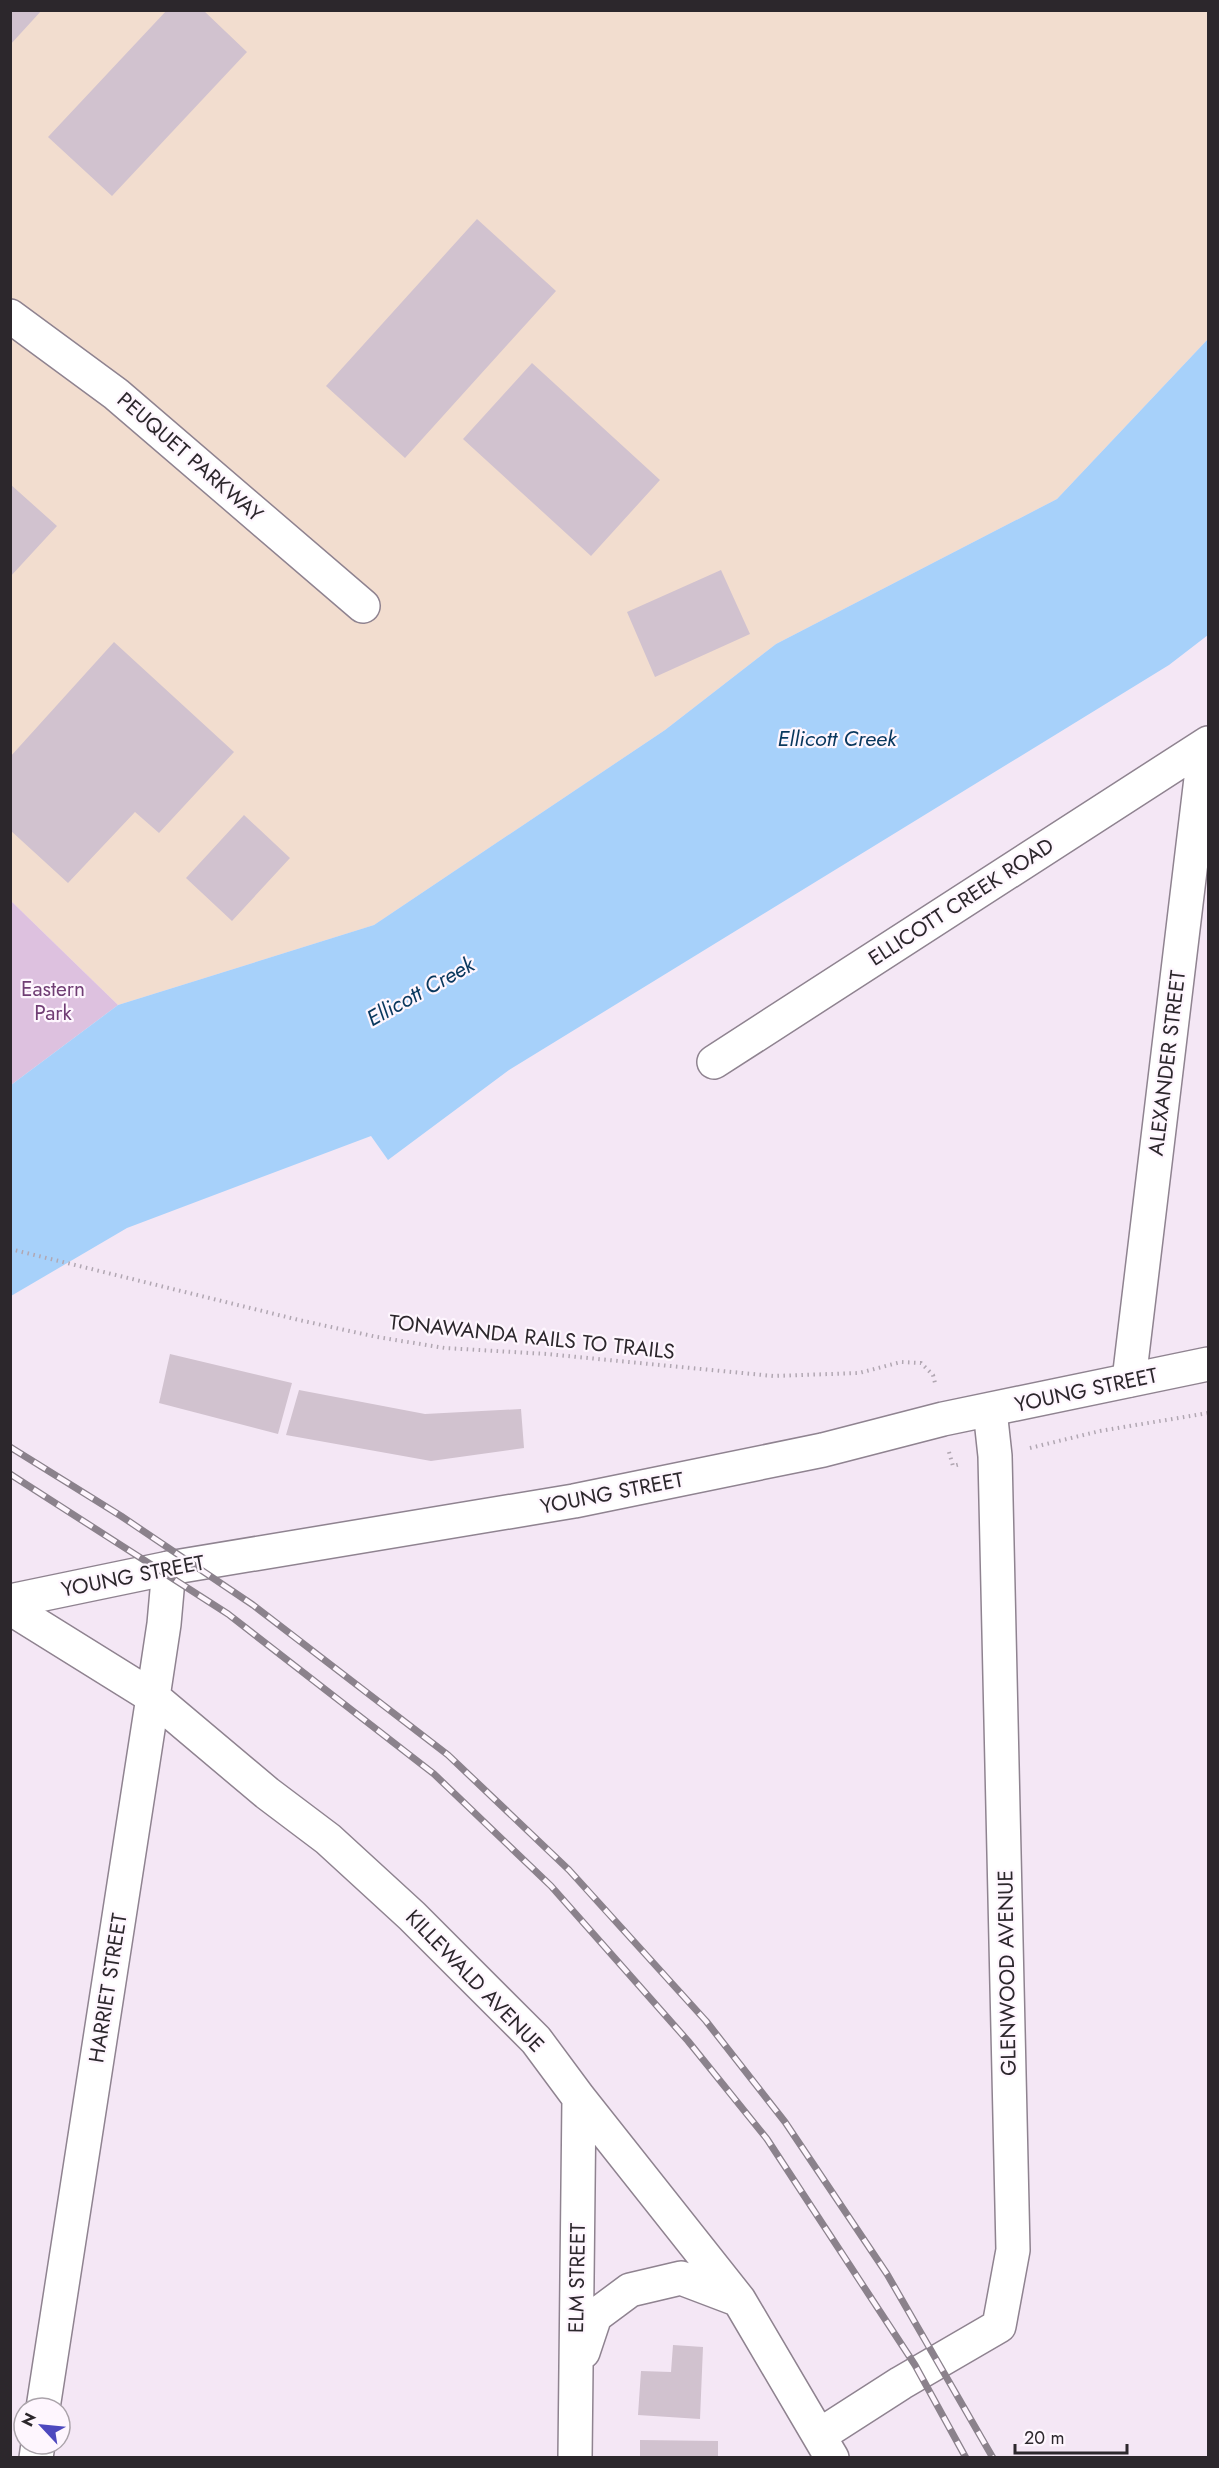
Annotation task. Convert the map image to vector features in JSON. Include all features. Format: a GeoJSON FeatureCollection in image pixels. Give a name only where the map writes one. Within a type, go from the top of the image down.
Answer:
{"type":"FeatureCollection","features":[{"type":"Feature","properties":{"kind":"street","name":"PEUQUET PARKWAY"},"geometry":{"type":"LineString","coordinates":[[10,316],[116,394],[363,606]]}},
{"type":"Feature","properties":{"kind":"street","name":"ELLICOTT CREEK ROAD"},"geometry":{"type":"LineString","coordinates":[[714,1062],[1207,744]]}},
{"type":"Feature","properties":{"kind":"street","name":"ALEXANDER STREET"},"geometry":{"type":"LineString","coordinates":[[1129,1380],[1207,744]]}},
{"type":"Feature","properties":{"kind":"street","name":"YOUNG STREET"},"geometry":{"type":"LineString","coordinates":[[10,1601],[168,1569],[574,1501],[823,1450],[943,1419],[1209,1364]]}},
{"type":"Feature","properties":{"kind":"street","name":"GLENWOOD AVENUE"},"geometry":{"type":"LineString","coordinates":[[826,2446],[901,2383],[999,2326],[1013,2250],[995,1456],[990,1410]]}},
{"type":"Feature","properties":{"kind":"street","name":"HARRIET STREET"},"geometry":{"type":"LineString","coordinates":[[45,2396],[164,1624],[168,1569]]}},
{"type":"Feature","properties":{"kind":"street","name":"KILLEWALD AVENUE"},"geometry":{"type":"LineString","coordinates":[[10,1608],[153,1697],[267,1793],[328,1839],[412,1916],[536,2040],[579,2098],[739,2300],[826,2446]]}},
{"type":"Feature","properties":{"kind":"street","name":"ELM STREET"},"geometry":{"type":"LineString","coordinates":[[575,2457],[579,2098]]}},
{"type":"Feature","properties":{"kind":"street"},"geometry":{"type":"LineString","coordinates":[[576,2376],[595,2316],[630,2290],[681,2278],[739,2300]]}},
{"type":"Feature","properties":{"kind":"path","name":"TONAWANDA RAILS TO TRAILS"},"geometry":{"type":"LineString","coordinates":[[10,1249],[299,1320],[377,1337],[445,1348],[547,1354],[773,1376],[859,1373],[901,1362],[921,1363],[933,1375],[936,1388]]}},
{"type":"Feature","properties":{"kind":"path"},"geometry":{"type":"LineString","coordinates":[[1025,1449],[1100,1431],[1209,1413]]}},
{"type":"Feature","properties":{"kind":"shaded area"},"geometry":{"type":"Polygon","coordinates":[[[10,11],[1208,11],[1208,339],[1057,499],[776,644],[665,730],[374,925],[118,1005],[11,901],[10,11]]]}},
{"type":"Feature","properties":{"kind":"green space","name":"Eastern Park"},"geometry":{"type":"Polygon","coordinates":[[[11,901],[118,1005],[11,1085],[11,901]]]}},
{"type":"Feature","properties":{"kind":"water","name":"Ellicott Creek"},"geometry":{"type":"Polygon","coordinates":[[[1208,339],[1208,635],[1169,665],[509,1070],[388,1160],[371,1136],[127,1228],[11,1296],[11,1085],[118,1005],[374,925],[665,730],[776,644],[1057,499],[1208,339]]]}},
{"type":"Feature","properties":{"kind":"building"},"geometry":{"type":"Polygon","coordinates":[[[10,10],[42,10],[10,45],[10,10]]]}},
{"type":"Feature","properties":{"kind":"building"},"geometry":{"type":"Polygon","coordinates":[[[167,10],[203,10],[247,52],[112,196],[48,137],[167,10]]]}},
{"type":"Feature","properties":{"kind":"building"},"geometry":{"type":"Polygon","coordinates":[[[477,219],[556,291],[405,458],[326,386],[477,219]]]}},
{"type":"Feature","properties":{"kind":"building"},"geometry":{"type":"Polygon","coordinates":[[[532,363],[660,480],[591,556],[463,439],[532,363]]]}},
{"type":"Feature","properties":{"kind":"building"},"geometry":{"type":"Polygon","coordinates":[[[10,484],[57,526],[10,577],[10,484]]]}},
{"type":"Feature","properties":{"kind":"building"},"geometry":{"type":"Polygon","coordinates":[[[721,570],[750,634],[655,677],[627,612],[721,570]]]}},
{"type":"Feature","properties":{"kind":"building"},"geometry":{"type":"Polygon","coordinates":[[[114,642],[234,752],[159,833],[135,812],[68,883],[10,830],[10,757],[114,642]]]}},
{"type":"Feature","properties":{"kind":"building"},"geometry":{"type":"Polygon","coordinates":[[[244,815],[290,858],[232,921],[186,878],[244,815]]]}},
{"type":"Feature","properties":{"kind":"building"},"geometry":{"type":"Polygon","coordinates":[[[170,1354],[292,1383],[278,1434],[159,1403],[170,1354]]]}},
{"type":"Feature","properties":{"kind":"building"},"geometry":{"type":"Polygon","coordinates":[[[299,1390],[425,1414],[521,1409],[524,1448],[431,1461],[286,1435],[299,1390]]]}},
{"type":"Feature","properties":{"kind":"building"},"geometry":{"type":"Polygon","coordinates":[[[673,2345],[703,2347],[700,2419],[638,2415],[641,2371],[671,2372],[673,2345]]]}},
{"type":"Feature","properties":{"kind":"building"},"geometry":{"type":"Polygon","coordinates":[[[640,2440],[718,2441],[718,2458],[640,2458],[640,2440]]]}},
{"type":"Feature","properties":{"kind":"railway"},"geometry":{"type":"LineString","coordinates":[[10,1447],[121,1516],[253,1605],[448,1755],[569,1870],[706,2021],[785,2122],[887,2274],[993,2458]]}},
{"type":"Feature","properties":{"kind":"railway"},"geometry":{"type":"LineString","coordinates":[[10,1474],[228,1614],[434,1774],[551,1886],[688,2041],[767,2139],[915,2365],[966,2458]]}}]}
